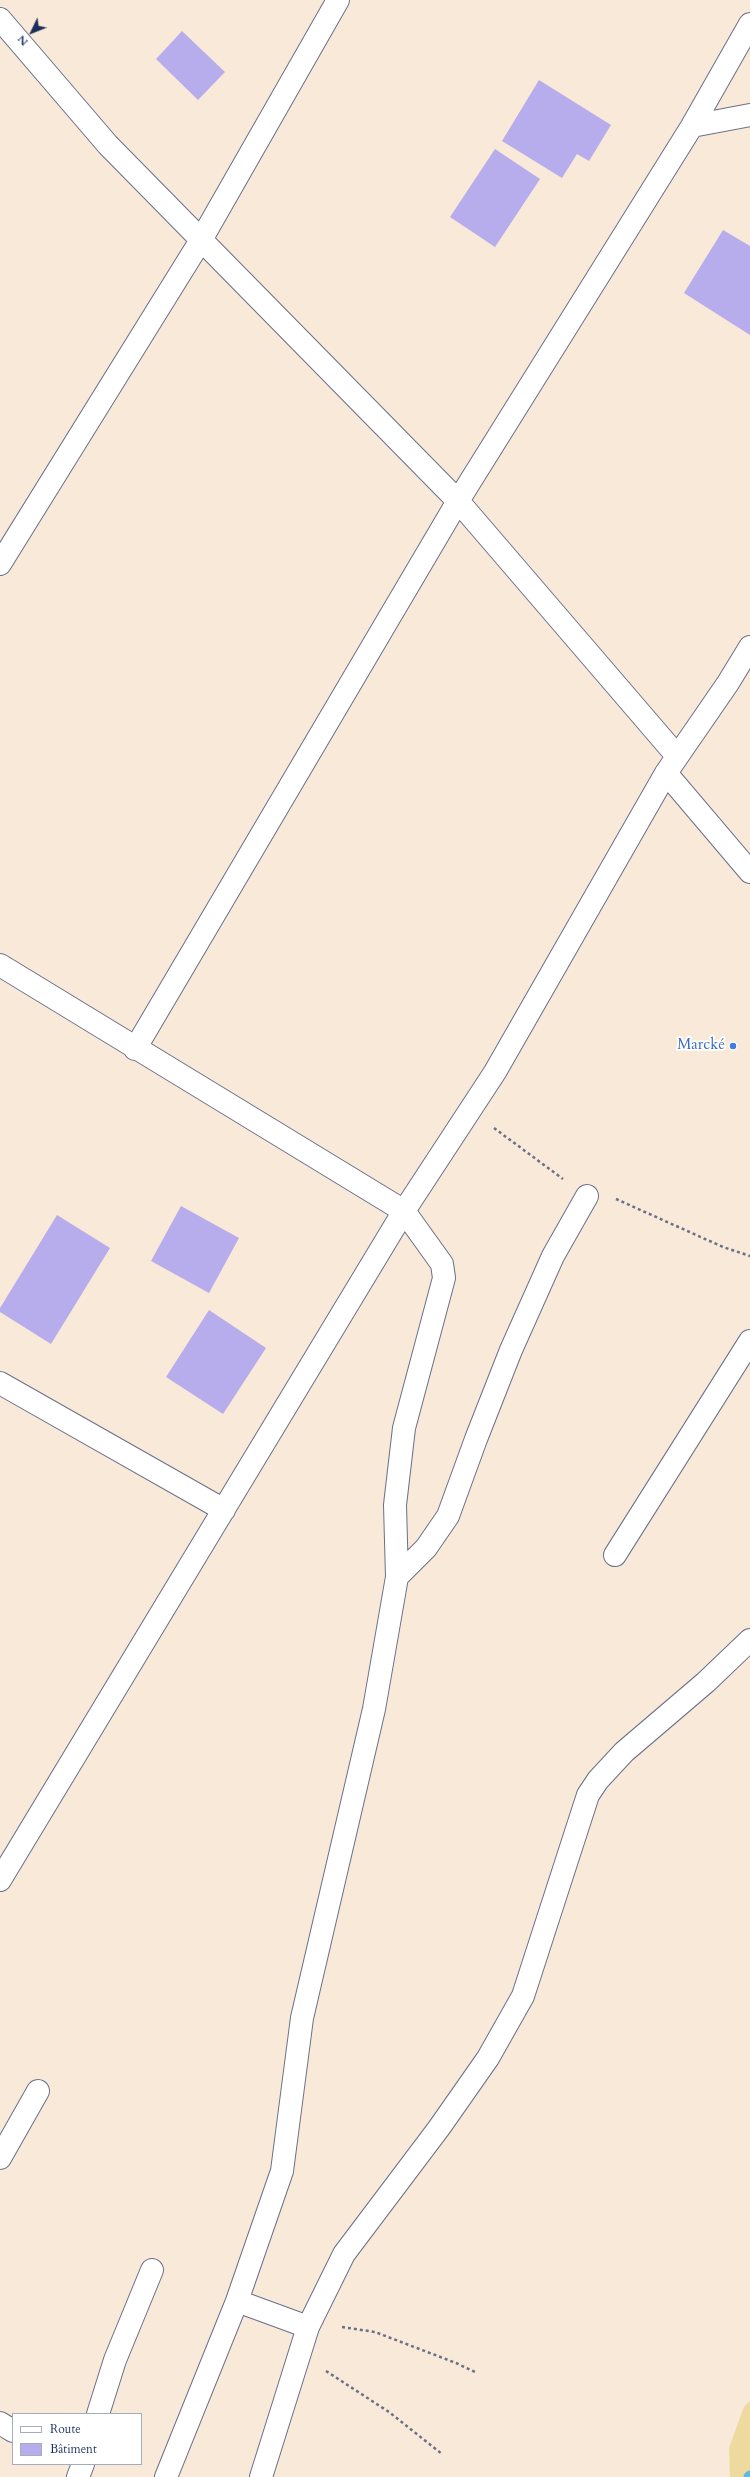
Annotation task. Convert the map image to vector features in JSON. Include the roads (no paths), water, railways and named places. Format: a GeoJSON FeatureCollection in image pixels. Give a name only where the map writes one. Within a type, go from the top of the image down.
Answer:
{"type":"FeatureCollection","features":[{"type":"Feature","properties":{"kind":"street"},"geometry":{"type":"LineString","coordinates":[[0,564],[201,240],[338,0]]}},
{"type":"Feature","properties":{"kind":"street"},"geometry":{"type":"LineString","coordinates":[[0,19],[108,145],[458,501],[671,765],[750,871]]}},
{"type":"Feature","properties":{"kind":"street"},"geometry":{"type":"LineString","coordinates":[[135,1049],[458,501],[692,126],[750,24]]}},
{"type":"Feature","properties":{"kind":"street"},"geometry":{"type":"LineString","coordinates":[[692,126],[750,115]]}},
{"type":"Feature","properties":{"kind":"street"},"geometry":{"type":"LineString","coordinates":[[0,1880],[404,1211],[495,1072],[671,765],[728,683],[750,647]]}},
{"type":"Feature","properties":{"kind":"street"},"geometry":{"type":"LineString","coordinates":[[0,966],[404,1211],[442,1264],[444,1278],[404,1428],[395,1505],[397,1577],[374,1709],[302,2018],[282,2171],[237,2302],[166,2477]]}},
{"type":"Feature","properties":{"kind":"street"},"geometry":{"type":"LineString","coordinates":[[397,1577],[426,1548],[448,1516],[511,1350],[553,1256],[587,1196]]}},
{"type":"Feature","properties":{"kind":"street"},"geometry":{"type":"LineString","coordinates":[[615,1555],[750,1341]]}},
{"type":"Feature","properties":{"kind":"street"},"geometry":{"type":"LineString","coordinates":[[0,1383],[224,1510]]}},
{"type":"Feature","properties":{"kind":"street"},"geometry":{"type":"LineString","coordinates":[[261,2477],[297,2356],[308,2327],[344,2254],[439,2128],[488,2058],[523,1996],[588,1795],[598,1780],[624,1752],[706,1682],[750,1640]]}},
{"type":"Feature","properties":{"kind":"street"},"geometry":{"type":"LineString","coordinates":[[0,2158],[38,2091]]}},
{"type":"Feature","properties":{"kind":"street"},"geometry":{"type":"LineString","coordinates":[[98,2413],[114,2360],[152,2270]]}},
{"type":"Feature","properties":{"kind":"street"},"geometry":{"type":"LineString","coordinates":[[237,2302],[308,2327]]}},
{"type":"Feature","properties":{"kind":"street"},"geometry":{"type":"LineString","coordinates":[[0,2423],[12,2430]]}},
{"type":"Feature","properties":{"kind":"street"},"geometry":{"type":"LineString","coordinates":[[78,2477],[83,2465]]}},
{"type":"Feature","properties":{"kind":"place","name":"Marcké"},"geometry":{"type":"Point","coordinates":[733,1046]}}]}
